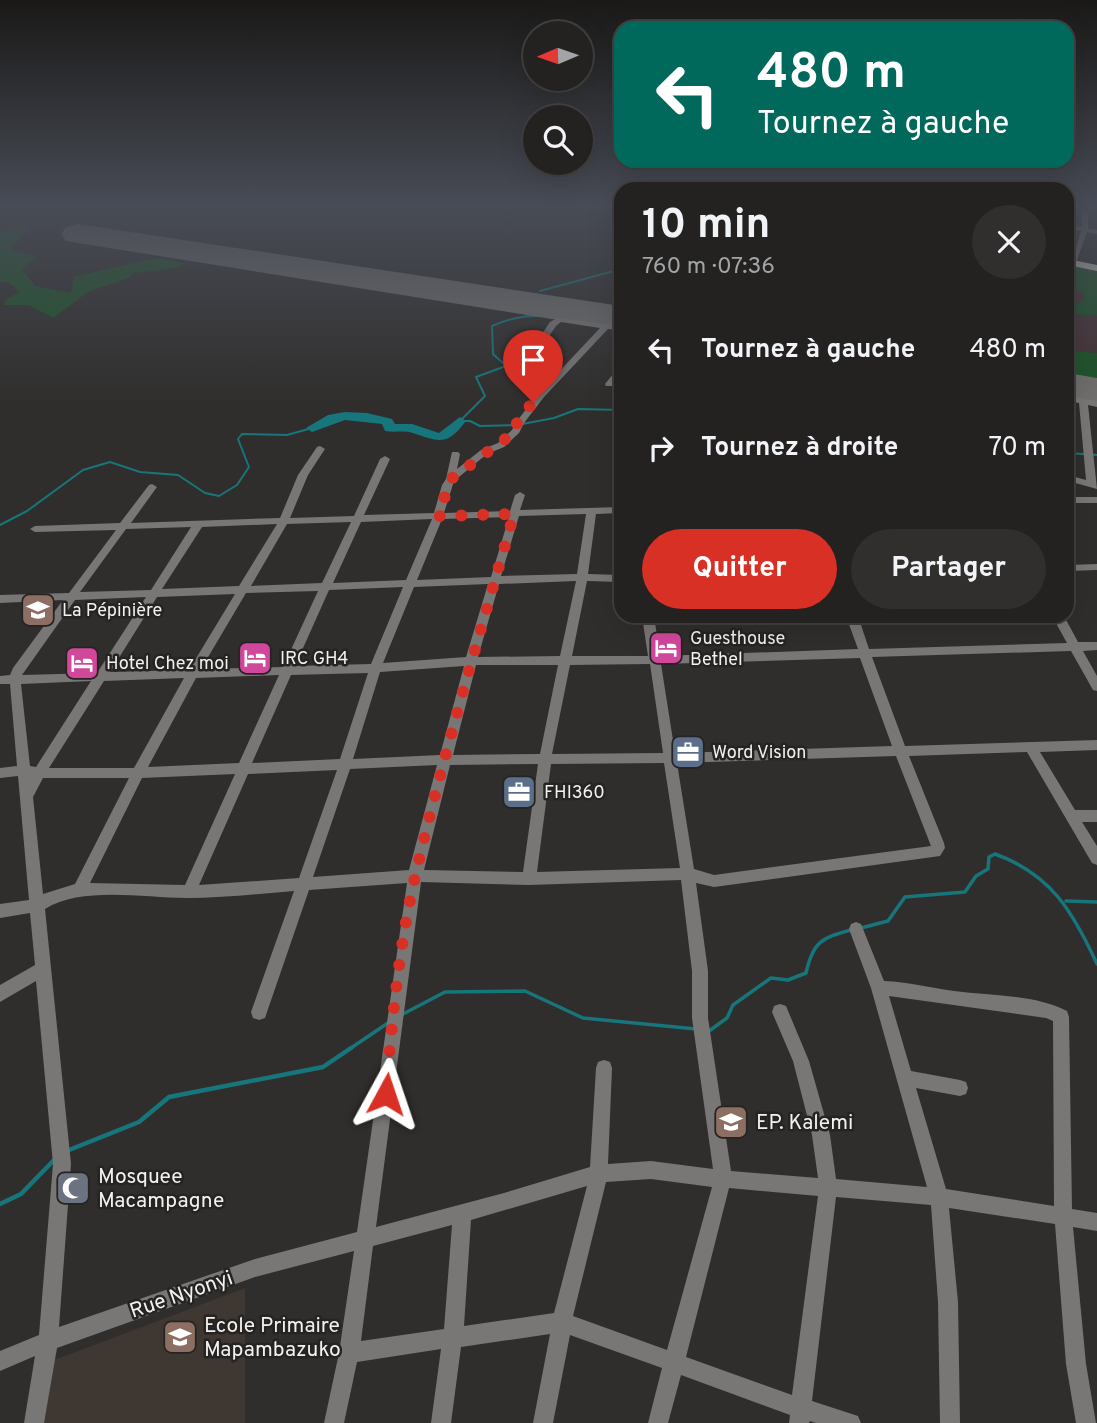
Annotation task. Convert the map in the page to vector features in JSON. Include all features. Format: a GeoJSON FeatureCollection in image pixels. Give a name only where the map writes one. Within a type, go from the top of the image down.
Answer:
{"type":"FeatureCollection","features":[{"type":"Feature","properties":{"kind":"street"},"geometry":{"type":"LineString","coordinates":[[523,368],[556,322],[570,319],[614,327]]}},
{"type":"Feature","properties":{"kind":"street"},"geometry":{"type":"LineString","coordinates":[[451,479],[516,431],[517,422],[537,397],[550,387],[606,326]]}},
{"type":"Feature","properties":{"kind":"street"},"geometry":{"type":"LineString","coordinates":[[609,384],[614,378]]}},
{"type":"Feature","properties":{"kind":"street"},"geometry":{"type":"LineString","coordinates":[[1074,400],[1097,404]]}},
{"type":"Feature","properties":{"kind":"street"},"geometry":{"type":"LineString","coordinates":[[1074,480],[1094,485],[1083,402]]}},
{"type":"Feature","properties":{"kind":"street"},"geometry":{"type":"LineString","coordinates":[[80,889],[138,773],[193,673],[284,521],[303,475],[320,449]]}},
{"type":"Feature","properties":{"kind":"street"},"geometry":{"type":"LineString","coordinates":[[259,1013],[305,884],[375,668],[438,516],[451,479],[455,454]]}},
{"type":"Feature","properties":{"kind":"street"},"geometry":{"type":"LineString","coordinates":[[189,892],[287,670],[386,459]]}},
{"type":"Feature","properties":{"kind":"street"},"geometry":{"type":"LineString","coordinates":[[8,679],[17,671],[152,486]]}},
{"type":"Feature","properties":{"kind":"street"},"geometry":{"type":"LineString","coordinates":[[334,1423],[349,1353],[415,876],[471,662],[520,495]]}},
{"type":"Feature","properties":{"kind":"street"},"geometry":{"type":"LineString","coordinates":[[1074,500],[1097,500]]}},
{"type":"Feature","properties":{"kind":"street"},"geometry":{"type":"LineString","coordinates":[[34,529],[360,516],[614,510]]}},
{"type":"Feature","properties":{"kind":"street"},"geometry":{"type":"LineString","coordinates":[[529,879],[545,759],[582,577],[591,511]]}},
{"type":"Feature","properties":{"kind":"street"},"geometry":{"type":"LineString","coordinates":[[26,797],[38,773],[199,523]]}},
{"type":"Feature","properties":{"kind":"street"},"geometry":{"type":"LineString","coordinates":[[1074,568],[1097,567]]}},
{"type":"Feature","properties":{"kind":"street"},"geometry":{"type":"LineString","coordinates":[[0,599],[582,577],[614,579]]}},
{"type":"Feature","properties":{"kind":"street"},"geometry":{"type":"LineString","coordinates":[[649,623],[700,971],[700,1018],[723,1179],[658,1423]]}},
{"type":"Feature","properties":{"kind":"street"},"geometry":{"type":"LineString","coordinates":[[0,911],[38,905],[54,896],[80,889],[189,892],[415,876],[529,879],[687,874],[714,881],[935,852],[939,848],[854,623]]}},
{"type":"Feature","properties":{"kind":"street"},"geometry":{"type":"LineString","coordinates":[[1062,623],[1097,687]]}},
{"type":"Feature","properties":{"kind":"street"},"geometry":{"type":"LineString","coordinates":[[8,679],[375,668],[471,662],[655,660],[1097,646]]}},
{"type":"Feature","properties":{"kind":"street"},"geometry":{"type":"LineString","coordinates":[[8,679],[23,770],[61,1156],[48,1341],[34,1423]]}},
{"type":"Feature","properties":{"kind":"street"},"geometry":{"type":"LineString","coordinates":[[0,773],[23,770],[38,773],[138,773],[445,760],[670,758],[1097,745]]}},
{"type":"Feature","properties":{"kind":"street"},"geometry":{"type":"LineString","coordinates":[[1031,747],[1097,859]]}},
{"type":"Feature","properties":{"kind":"street"},"geometry":{"type":"LineString","coordinates":[[1072,816],[1097,816]]}},
{"type":"Feature","properties":{"kind":"street"},"geometry":{"type":"LineString","coordinates":[[856,929],[878,988],[939,1197],[948,1302],[950,1423]]}},
{"type":"Feature","properties":{"kind":"street"},"geometry":{"type":"LineString","coordinates":[[0,994],[43,969]]}},
{"type":"Feature","properties":{"kind":"street"},"geometry":{"type":"LineString","coordinates":[[878,988],[1048,1010],[1061,1017],[1063,1216],[1076,1364],[1086,1423]]}},
{"type":"Feature","properties":{"kind":"street"},"geometry":{"type":"LineString","coordinates":[[780,1013],[801,1061],[821,1135],[828,1188],[800,1415]]}},
{"type":"Feature","properties":{"kind":"street"},"geometry":{"type":"LineString","coordinates":[[543,1423],[562,1322],[599,1173],[604,1068]]}},
{"type":"Feature","properties":{"kind":"street"},"geometry":{"type":"LineString","coordinates":[[905,1079],[960,1088]]}},
{"type":"Feature","properties":{"kind":"street","name":"Rue Nyonyi"},"geometry":{"type":"LineString","coordinates":[[0,1361],[48,1341],[255,1268],[599,1173],[651,1170],[723,1179],[939,1197],[1097,1222]]}},
{"type":"Feature","properties":{"kind":"street"},"geometry":{"type":"LineString","coordinates":[[441,1423],[453,1336],[462,1213]]}},
{"type":"Feature","properties":{"kind":"street"},"geometry":{"type":"LineString","coordinates":[[349,1353],[562,1322],[673,1363],[800,1415],[851,1423]]}},
{"type":"Feature","properties":{"kind":"shaded area"},"geometry":{"type":"Polygon","coordinates":[[[285,271],[360,271],[614,309],[614,323],[285,271]]]}},
{"type":"Feature","properties":{"kind":"shaded area"},"geometry":{"type":"Polygon","coordinates":[[[1074,288],[1083,292],[1084,300],[1074,306],[1074,288]]]}},
{"type":"Feature","properties":{"kind":"shaded area"},"geometry":{"type":"Polygon","coordinates":[[[1074,314],[1097,316],[1097,353],[1074,351],[1074,314]]]}},
{"type":"Feature","properties":{"kind":"shaded area"},"geometry":{"type":"Polygon","coordinates":[[[1074,377],[1097,380],[1097,398],[1074,395],[1074,377]]]}},
{"type":"Feature","properties":{"kind":"shaded area","name":"Ecole Primaire Mapambazuko"},"geometry":{"type":"Polygon","coordinates":[[[245,1288],[245,1423],[40,1423],[49,1362],[245,1288]]]}},
{"type":"Feature","properties":{"kind":"green space"},"geometry":{"type":"Polygon","coordinates":[[[0,271],[23,271],[35,286],[71,293],[74,277],[98,271],[146,271],[133,273],[130,277],[88,292],[53,318],[29,305],[4,305],[5,300],[20,292],[8,282],[0,282],[0,271]]]}},
{"type":"Feature","properties":{"kind":"green space"},"geometry":{"type":"Polygon","coordinates":[[[1074,271],[1097,271],[1097,316],[1074,314],[1074,306],[1084,299],[1083,292],[1074,288],[1074,271]]]}},
{"type":"Feature","properties":{"kind":"green space"},"geometry":{"type":"Polygon","coordinates":[[[1074,351],[1097,353],[1097,380],[1074,377],[1074,351]]]}},
{"type":"Feature","properties":{"kind":"waterway"},"geometry":{"type":"LineString","coordinates":[[540,291],[612,271]]}},
{"type":"Feature","properties":{"kind":"waterway"},"geometry":{"type":"LineString","coordinates":[[608,324],[564,317],[535,316],[506,320],[492,326],[493,354],[506,366],[476,377],[485,396],[460,421],[470,421],[480,426],[517,425],[554,418],[578,409],[614,410]]}},
{"type":"Feature","properties":{"kind":"waterway"},"geometry":{"type":"LineString","coordinates":[[312,428],[332,418],[367,417],[388,422],[389,428],[412,428],[430,436],[441,437],[448,434],[460,421]]}},
{"type":"Feature","properties":{"kind":"waterway"},"geometry":{"type":"LineString","coordinates":[[0,525],[27,511],[83,470],[110,462],[140,472],[178,475],[205,493],[219,496],[237,485],[249,467],[238,439],[242,434],[287,435],[312,428]]}},
{"type":"Feature","properties":{"kind":"waterway"},"geometry":{"type":"LineString","coordinates":[[1074,453],[1097,455]]}},
{"type":"Feature","properties":{"kind":"waterway"},"geometry":{"type":"LineString","coordinates":[[861,928],[888,921],[905,897],[965,892],[976,876],[988,869],[989,857],[995,854],[1014,862],[1046,884],[1069,912],[1097,964]]}},
{"type":"Feature","properties":{"kind":"waterway"},"geometry":{"type":"LineString","coordinates":[[1066,901],[1097,902]]}},
{"type":"Feature","properties":{"kind":"waterway"},"geometry":{"type":"LineString","coordinates":[[709,1031],[727,1018],[733,1005],[771,978],[788,980],[806,973],[812,954],[820,943],[851,930]]}},
{"type":"Feature","properties":{"kind":"waterway"},"geometry":{"type":"LineString","coordinates":[[403,1014],[445,992],[525,991],[583,1018],[696,1029]]}},
{"type":"Feature","properties":{"kind":"waterway"},"geometry":{"type":"LineString","coordinates":[[348,1050],[388,1023]]}},
{"type":"Feature","properties":{"kind":"waterway"},"geometry":{"type":"LineString","coordinates":[[69,1150],[139,1122],[169,1097],[323,1067],[351,1048]]}},
{"type":"Feature","properties":{"kind":"waterway"},"geometry":{"type":"LineString","coordinates":[[0,1204],[21,1194],[55,1159]]}},
{"type":"Feature","properties":{"kind":"runway"},"geometry":{"type":"LineString","coordinates":[[320,271],[614,317]]}},
{"type":"Feature","properties":{"kind":"runway"},"geometry":{"type":"LineString","coordinates":[[1074,387],[1097,391]]}},
{"type":"Feature","properties":{"kind":"place","name":"La Pépinière"},"geometry":{"type":"Point","coordinates":[38,610]}},
{"type":"Feature","properties":{"kind":"place","name":"Guesthouse Bethel"},"geometry":{"type":"Point","coordinates":[666,648]}},
{"type":"Feature","properties":{"kind":"place","name":"IRC GH4"},"geometry":{"type":"Point","coordinates":[255,658]}},
{"type":"Feature","properties":{"kind":"place","name":"Hotel Chez moi"},"geometry":{"type":"Point","coordinates":[82,663]}},
{"type":"Feature","properties":{"kind":"place","name":"Word Vision"},"geometry":{"type":"Point","coordinates":[688,752]}},
{"type":"Feature","properties":{"kind":"place","name":"FHI360"},"geometry":{"type":"Point","coordinates":[519,792]}},
{"type":"Feature","properties":{"kind":"place","name":"EP. Kalemi"},"geometry":{"type":"Point","coordinates":[731,1122]}},
{"type":"Feature","properties":{"kind":"place","name":"Mosquee Macampagne"},"geometry":{"type":"Point","coordinates":[73,1188]}},
{"type":"Feature","properties":{"kind":"place","name":"Ecole Primaire Mapambazuko"},"geometry":{"type":"Point","coordinates":[180,1337]}},
{"type":"Feature","properties":{"kind":"route"},"geometry":{"type":"LineString","coordinates":[[386,1094],[391,1036],[415,876],[471,662],[514,514],[438,516],[451,479],[484,452],[501,445],[516,431],[517,422],[533,402]]}}]}
